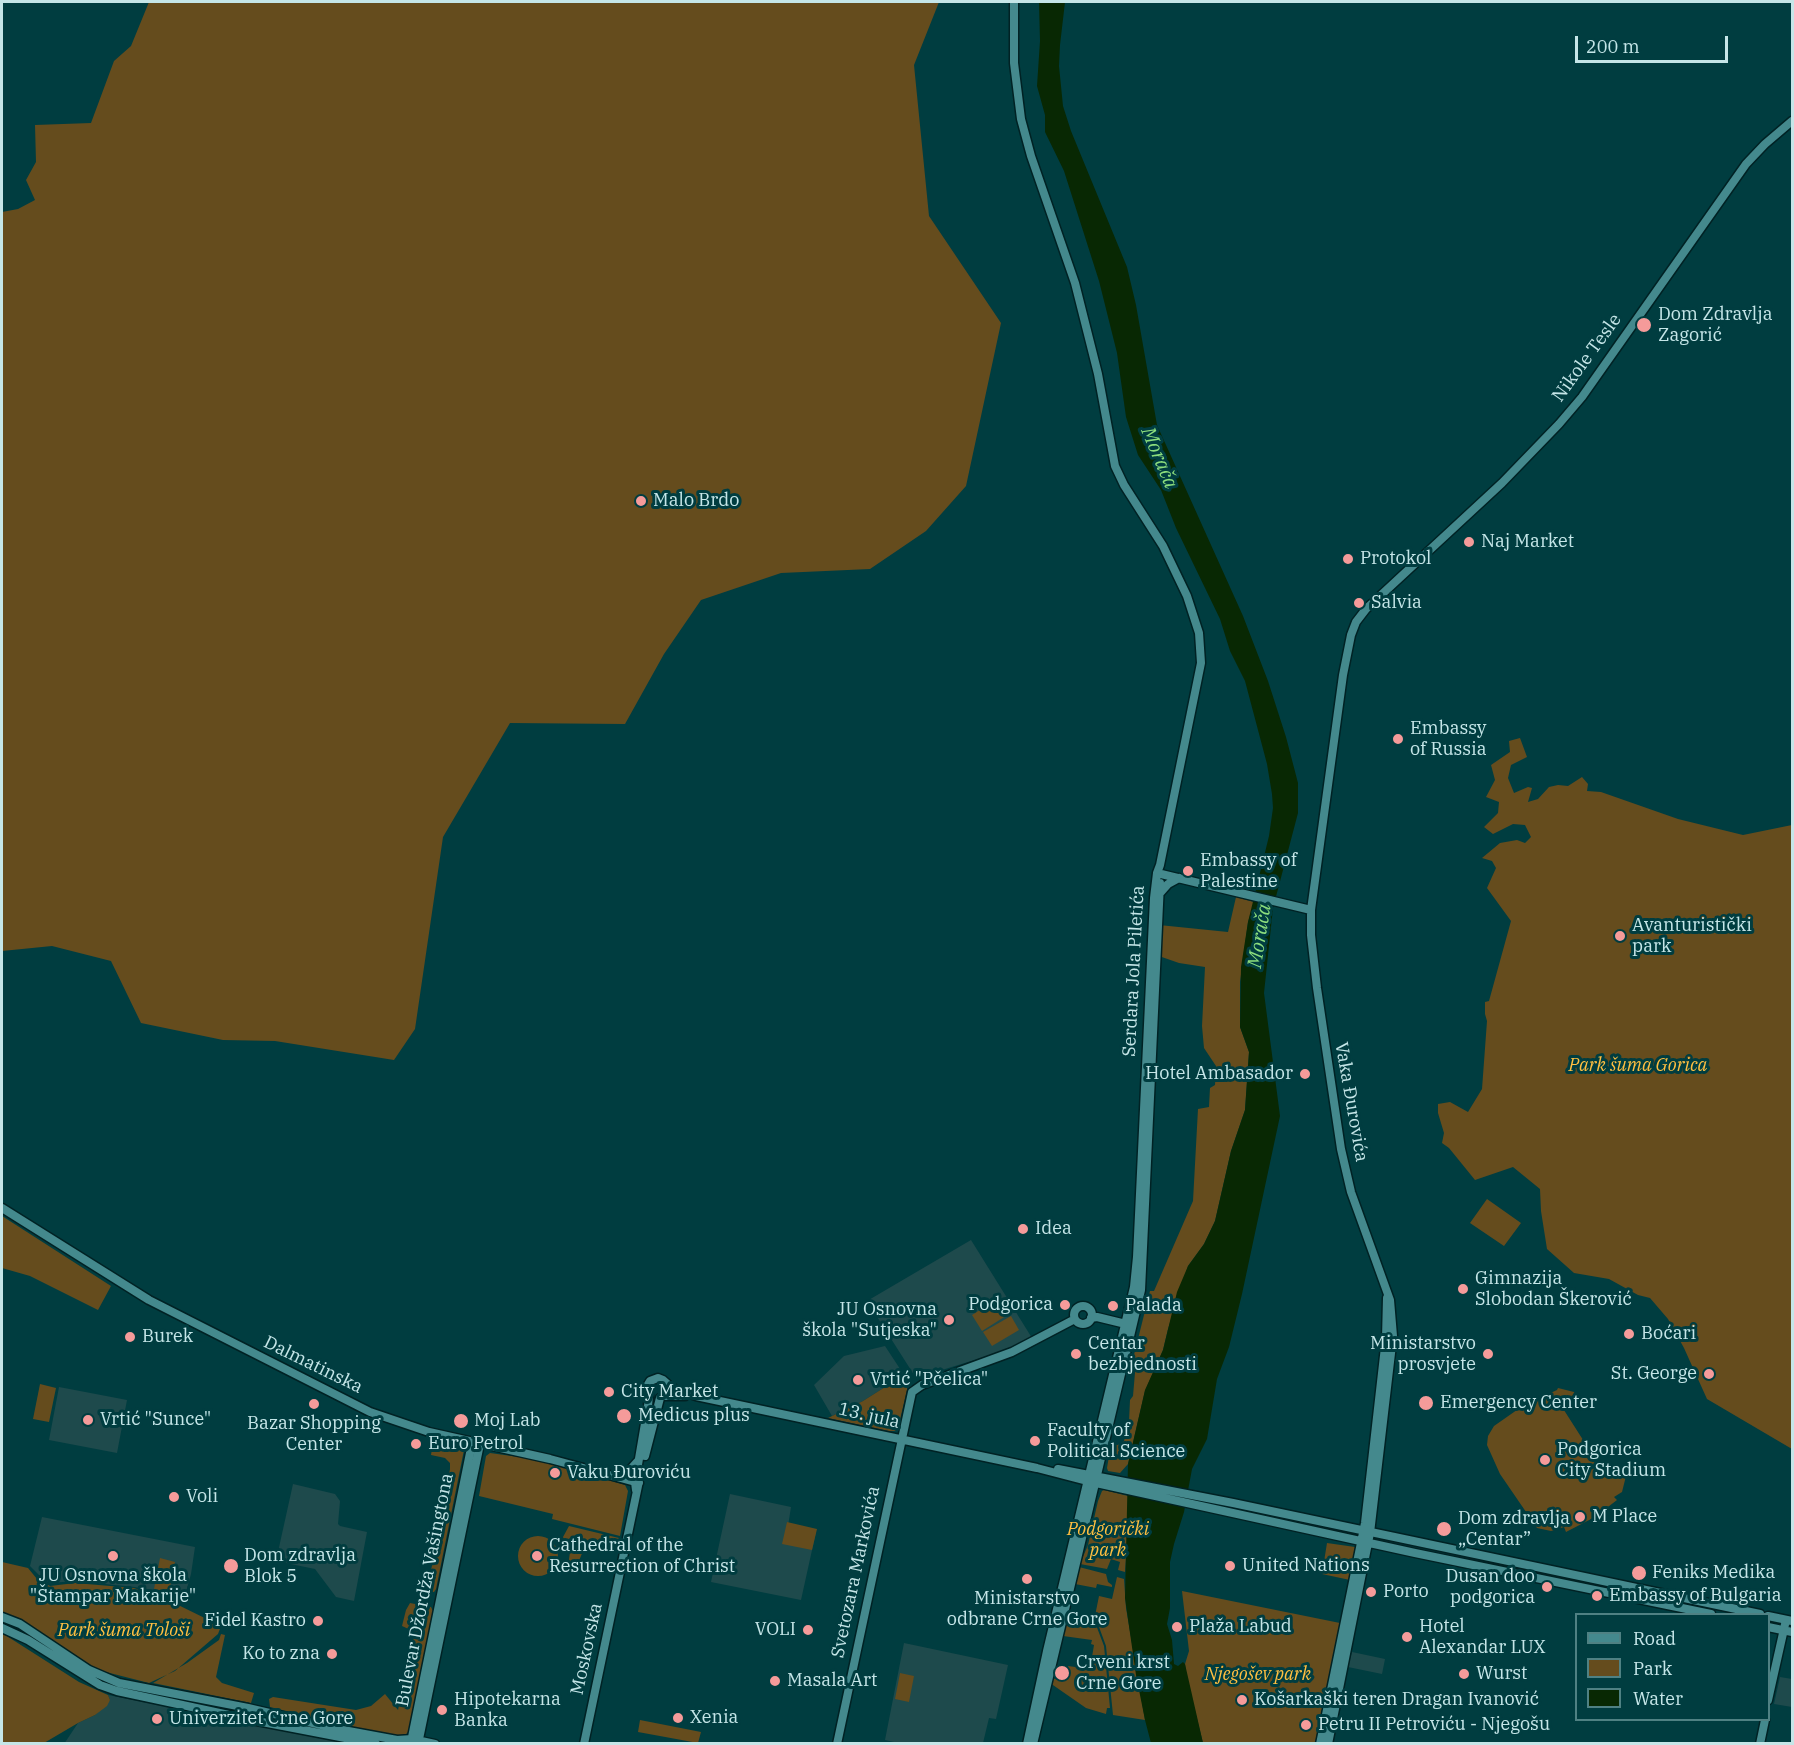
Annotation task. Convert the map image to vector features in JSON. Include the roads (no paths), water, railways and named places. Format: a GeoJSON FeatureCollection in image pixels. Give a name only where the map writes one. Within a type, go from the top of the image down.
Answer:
{"type":"FeatureCollection","features":[{"type":"Feature","properties":{"kind":"main road","name":"Serdara Jola Piletića"},"geometry":{"type":"LineString","coordinates":[[1014,2],[1013,58],[1021,119],[1031,156],[1075,283],[1098,374],[1115,465],[1124,485],[1160,540],[1171,562],[1190,602],[1200,638],[1202,663],[1200,678],[1160,870],[1157,895],[1147,1021],[1137,1257],[1129,1325]]}},
{"type":"Feature","properties":{"kind":"main road","name":"Nikole Tesle"},"geometry":{"type":"LineString","coordinates":[[1311,910],[1350,640],[1359,618],[1502,483],[1559,424],[1582,397],[1746,164],[1792,121]]}},
{"type":"Feature","properties":{"kind":"main road"},"geometry":{"type":"LineString","coordinates":[[1160,870],[1179,878],[1311,910]]}},
{"type":"Feature","properties":{"kind":"main road"},"geometry":{"type":"LineString","coordinates":[[1157,895],[1168,884],[1179,878]]}},
{"type":"Feature","properties":{"kind":"main road","name":"Serdara Jola Piletića"},"geometry":{"type":"LineString","coordinates":[[1092,1479],[1142,1276],[1157,895]]}},
{"type":"Feature","properties":{"kind":"main road","name":"Vaka Đurovića"},"geometry":{"type":"LineString","coordinates":[[1311,910],[1317,988],[1341,1149],[1351,1192],[1388,1295],[1386,1338],[1366,1537]]}},
{"type":"Feature","properties":{"kind":"main road","name":"Dalmatinska"},"geometry":{"type":"LineString","coordinates":[[2,1208],[142,1296],[370,1412],[429,1432],[550,1459],[637,1485]]}},
{"type":"Feature","properties":{"kind":"main road"},"geometry":{"type":"LineString","coordinates":[[1091,1318],[1090,1309],[1083,1306],[1075,1311],[1075,1319],[1078,1322],[1085,1323],[1097,1317],[1129,1325]]}},
{"type":"Feature","properties":{"kind":"main road","name":"Svetozara Markovića"},"geometry":{"type":"LineString","coordinates":[[837,1743],[912,1392],[916,1388],[1012,1352],[1075,1319]]}},
{"type":"Feature","properties":{"kind":"main road"},"geometry":{"type":"LineString","coordinates":[[661,1378],[667,1385],[694,1395],[654,1398],[649,1395],[647,1386],[652,1379],[661,1378]]}},
{"type":"Feature","properties":{"kind":"main road"},"geometry":{"type":"LineString","coordinates":[[662,1397],[667,1390],[667,1385]]}},
{"type":"Feature","properties":{"kind":"main road","name":"Moskovska"},"geometry":{"type":"LineString","coordinates":[[637,1485],[649,1395]]}},
{"type":"Feature","properties":{"kind":"main road","name":"13. jula"},"geometry":{"type":"LineString","coordinates":[[694,1395],[901,1440],[1233,1507],[1366,1537]]}},
{"type":"Feature","properties":{"kind":"main road","name":"Moskovska"},"geometry":{"type":"LineString","coordinates":[[584,1743],[637,1485],[662,1397]]}},
{"type":"Feature","properties":{"kind":"main road","name":"Bulevar Džordža Vašingtona"},"geometry":{"type":"LineString","coordinates":[[415,1742],[476,1443]]}},
{"type":"Feature","properties":{"kind":"main road"},"geometry":{"type":"LineString","coordinates":[[612,1477],[628,1472],[639,1461]]}},
{"type":"Feature","properties":{"kind":"main road"},"geometry":{"type":"LineString","coordinates":[[1027,1743],[1092,1479]]}},
{"type":"Feature","properties":{"kind":"main road"},"geometry":{"type":"LineString","coordinates":[[1033,1743],[1092,1479]]}},
{"type":"Feature","properties":{"kind":"main road"},"geometry":{"type":"LineString","coordinates":[[1366,1537],[1707,1613]]}},
{"type":"Feature","properties":{"kind":"main road"},"geometry":{"type":"LineString","coordinates":[[1366,1537],[1755,1613]]}},
{"type":"Feature","properties":{"kind":"main road"},"geometry":{"type":"LineString","coordinates":[[1320,1743],[1366,1537]]}},
{"type":"Feature","properties":{"kind":"main road"},"geometry":{"type":"LineString","coordinates":[[1328,1743],[1366,1537]]}},
{"type":"Feature","properties":{"kind":"main road"},"geometry":{"type":"LineString","coordinates":[[1770,1616],[1789,1621],[1770,1693]]}},
{"type":"Feature","properties":{"kind":"main road"},"geometry":{"type":"LineString","coordinates":[[2,1617],[20,1624],[90,1670],[119,1683],[248,1708],[343,1730],[397,1740],[435,1743]]}},
{"type":"Feature","properties":{"kind":"main road"},"geometry":{"type":"LineString","coordinates":[[1770,1626],[1788,1631]]}},
{"type":"Feature","properties":{"kind":"main road"},"geometry":{"type":"LineString","coordinates":[[2,1628],[28,1640],[100,1685],[117,1691],[257,1721],[376,1743]]}},
{"type":"Feature","properties":{"kind":"main road"},"geometry":{"type":"LineString","coordinates":[[1760,1743],[1765,1721]]}},
{"type":"Feature","properties":{"kind":"water","name":"Morača"},"geometry":{"type":"Polygon","coordinates":[[[1039,2],[1065,2],[1059,66],[1063,106],[1071,131],[1127,267],[1157,425],[1243,616],[1268,681],[1298,783],[1298,813],[1273,908],[1264,993],[1280,1116],[1242,1294],[1229,1347],[1217,1379],[1207,1439],[1192,1469],[1184,1512],[1170,1562],[1170,1608],[1167,1624],[1172,1640],[1174,1664],[1178,1666],[1183,1662],[1185,1664],[1203,1743],[1151,1743],[1136,1675],[1125,1598],[1128,1464],[1145,1390],[1163,1350],[1177,1292],[1188,1266],[1204,1244],[1215,1221],[1231,1151],[1245,1110],[1249,1052],[1240,1027],[1241,967],[1248,922],[1269,836],[1273,808],[1272,794],[1267,764],[1245,681],[1230,651],[1220,619],[1176,528],[1161,490],[1138,455],[1126,417],[1117,353],[1099,281],[1064,171],[1045,132],[1045,115],[1037,86],[1040,41],[1039,2]]]}},
{"type":"Feature","properties":{"kind":"place","name":"Dom Zdravlja Zagorić"},"geometry":{"type":"Point","coordinates":[1644,325]}},
{"type":"Feature","properties":{"kind":"place","name":"Malo Brdo"},"geometry":{"type":"Point","coordinates":[641,501]}},
{"type":"Feature","properties":{"kind":"place","name":"Naj Market"},"geometry":{"type":"Point","coordinates":[1469,542]}},
{"type":"Feature","properties":{"kind":"place","name":"Protokol"},"geometry":{"type":"Point","coordinates":[1348,559]}},
{"type":"Feature","properties":{"kind":"place","name":"Salvia"},"geometry":{"type":"Point","coordinates":[1359,603]}},
{"type":"Feature","properties":{"kind":"place","name":"Embassy of Russia"},"geometry":{"type":"Point","coordinates":[1398,739]}},
{"type":"Feature","properties":{"kind":"place","name":"Embassy of Palestine"},"geometry":{"type":"Point","coordinates":[1188,871]}},
{"type":"Feature","properties":{"kind":"place","name":"Avanturistički park"},"geometry":{"type":"Point","coordinates":[1620,936]}},
{"type":"Feature","properties":{"kind":"place","name":"Hotel Ambasador"},"geometry":{"type":"Point","coordinates":[1305,1074]}},
{"type":"Feature","properties":{"kind":"place","name":"Idea"},"geometry":{"type":"Point","coordinates":[1023,1229]}},
{"type":"Feature","properties":{"kind":"place","name":"Gimnazija Slobodan Škerović"},"geometry":{"type":"Point","coordinates":[1463,1289]}},
{"type":"Feature","properties":{"kind":"place","name":"Podgorica"},"geometry":{"type":"Point","coordinates":[1065,1305]}},
{"type":"Feature","properties":{"kind":"place","name":"Palada"},"geometry":{"type":"Point","coordinates":[1113,1306]}},
{"type":"Feature","properties":{"kind":"place","name":"JU Osnovna škola \"Sutjeska\""},"geometry":{"type":"Point","coordinates":[949,1320]}},
{"type":"Feature","properties":{"kind":"place","name":"Boćari"},"geometry":{"type":"Point","coordinates":[1629,1334]}},
{"type":"Feature","properties":{"kind":"place","name":"Burek"},"geometry":{"type":"Point","coordinates":[130,1337]}},
{"type":"Feature","properties":{"kind":"place","name":"Centar bezbjednosti"},"geometry":{"type":"Point","coordinates":[1076,1354]}},
{"type":"Feature","properties":{"kind":"place","name":"Ministarstvo prosvjete"},"geometry":{"type":"Point","coordinates":[1488,1354]}},
{"type":"Feature","properties":{"kind":"place","name":"St. George"},"geometry":{"type":"Point","coordinates":[1709,1374]}},
{"type":"Feature","properties":{"kind":"place","name":"Vrtić \"Pčelica\""},"geometry":{"type":"Point","coordinates":[858,1380]}},
{"type":"Feature","properties":{"kind":"place","name":"City Market"},"geometry":{"type":"Point","coordinates":[609,1392]}},
{"type":"Feature","properties":{"kind":"place","name":"Emergency Center"},"geometry":{"type":"Point","coordinates":[1426,1403]}},
{"type":"Feature","properties":{"kind":"place","name":"Bazar Shopping Center"},"geometry":{"type":"Point","coordinates":[314,1404]}},
{"type":"Feature","properties":{"kind":"place","name":"Medicus plus"},"geometry":{"type":"Point","coordinates":[624,1416]}},
{"type":"Feature","properties":{"kind":"place","name":"Vrtić \"Sunce\""},"geometry":{"type":"Point","coordinates":[88,1420]}},
{"type":"Feature","properties":{"kind":"place","name":"Moj Lab"},"geometry":{"type":"Point","coordinates":[461,1421]}},
{"type":"Feature","properties":{"kind":"place","name":"Faculty of Political Science"},"geometry":{"type":"Point","coordinates":[1035,1441]}},
{"type":"Feature","properties":{"kind":"place","name":"Euro Petrol"},"geometry":{"type":"Point","coordinates":[416,1444]}},
{"type":"Feature","properties":{"kind":"place","name":"Podgorica City Stadium"},"geometry":{"type":"Point","coordinates":[1545,1460]}},
{"type":"Feature","properties":{"kind":"place","name":"Vaku Đuroviću"},"geometry":{"type":"Point","coordinates":[555,1473]}},
{"type":"Feature","properties":{"kind":"place","name":"Voli"},"geometry":{"type":"Point","coordinates":[174,1497]}},
{"type":"Feature","properties":{"kind":"place","name":"M Place"},"geometry":{"type":"Point","coordinates":[1580,1517]}},
{"type":"Feature","properties":{"kind":"place","name":"Dom zdravlja „Centar”"},"geometry":{"type":"Point","coordinates":[1444,1529]}},
{"type":"Feature","properties":{"kind":"place","name":"JU Osnovna škola \"Štampar Makarije\""},"geometry":{"type":"Point","coordinates":[113,1556]}},
{"type":"Feature","properties":{"kind":"place","name":"Cathedral of the Resurrection of Christ"},"geometry":{"type":"Point","coordinates":[537,1556]}},
{"type":"Feature","properties":{"kind":"place","name":"Dom zdravlja Blok 5"},"geometry":{"type":"Point","coordinates":[231,1566]}},
{"type":"Feature","properties":{"kind":"place","name":"United Nations"},"geometry":{"type":"Point","coordinates":[1230,1566]}},
{"type":"Feature","properties":{"kind":"place","name":"Feniks Medika"},"geometry":{"type":"Point","coordinates":[1639,1573]}},
{"type":"Feature","properties":{"kind":"place","name":"Ministarstvo odbrane Crne Gore"},"geometry":{"type":"Point","coordinates":[1027,1579]}},
{"type":"Feature","properties":{"kind":"place","name":"Dusan doo podgorica"},"geometry":{"type":"Point","coordinates":[1547,1587]}},
{"type":"Feature","properties":{"kind":"place","name":"Porto"},"geometry":{"type":"Point","coordinates":[1371,1592]}},
{"type":"Feature","properties":{"kind":"place","name":"Embassy of Bulgaria"},"geometry":{"type":"Point","coordinates":[1597,1596]}},
{"type":"Feature","properties":{"kind":"place","name":"Fidel Kastro"},"geometry":{"type":"Point","coordinates":[318,1621]}},
{"type":"Feature","properties":{"kind":"place","name":"Plaža Labud"},"geometry":{"type":"Point","coordinates":[1177,1627]}},
{"type":"Feature","properties":{"kind":"place","name":"VOLI"},"geometry":{"type":"Point","coordinates":[808,1630]}},
{"type":"Feature","properties":{"kind":"place","name":"Hotel Alexandar LUX"},"geometry":{"type":"Point","coordinates":[1407,1637]}},
{"type":"Feature","properties":{"kind":"place","name":"Ko to zna"},"geometry":{"type":"Point","coordinates":[332,1654]}},
{"type":"Feature","properties":{"kind":"place","name":"Crveni krst Crne Gore"},"geometry":{"type":"Point","coordinates":[1062,1673]}},
{"type":"Feature","properties":{"kind":"place","name":"Wurst"},"geometry":{"type":"Point","coordinates":[1464,1674]}},
{"type":"Feature","properties":{"kind":"place","name":"Masala Art"},"geometry":{"type":"Point","coordinates":[775,1681]}},
{"type":"Feature","properties":{"kind":"place","name":"Košarkaški teren Dragan Ivanović"},"geometry":{"type":"Point","coordinates":[1242,1700]}},
{"type":"Feature","properties":{"kind":"place","name":"Hipotekarna Banka"},"geometry":{"type":"Point","coordinates":[442,1710]}},
{"type":"Feature","properties":{"kind":"place","name":"Xenia"},"geometry":{"type":"Point","coordinates":[678,1718]}},
{"type":"Feature","properties":{"kind":"place","name":"Univerzitet Crne Gore"},"geometry":{"type":"Point","coordinates":[157,1719]}},
{"type":"Feature","properties":{"kind":"place","name":"Petru II Petroviću - Njegošu"},"geometry":{"type":"Point","coordinates":[1306,1725]}},
{"type":"Feature","properties":{"kind":"park label","name":"Park šuma Gorica"},"geometry":{"type":"Point","coordinates":[1638,1066]}},
{"type":"Feature","properties":{"kind":"park label","name":"Podgorički park"},"geometry":{"type":"Point","coordinates":[1108,1540]}},
{"type":"Feature","properties":{"kind":"park label","name":"Park šuma Tološi"},"geometry":{"type":"Point","coordinates":[124,1631]}},
{"type":"Feature","properties":{"kind":"park label","name":"Njegošev park"},"geometry":{"type":"Point","coordinates":[1258,1675]}}]}
